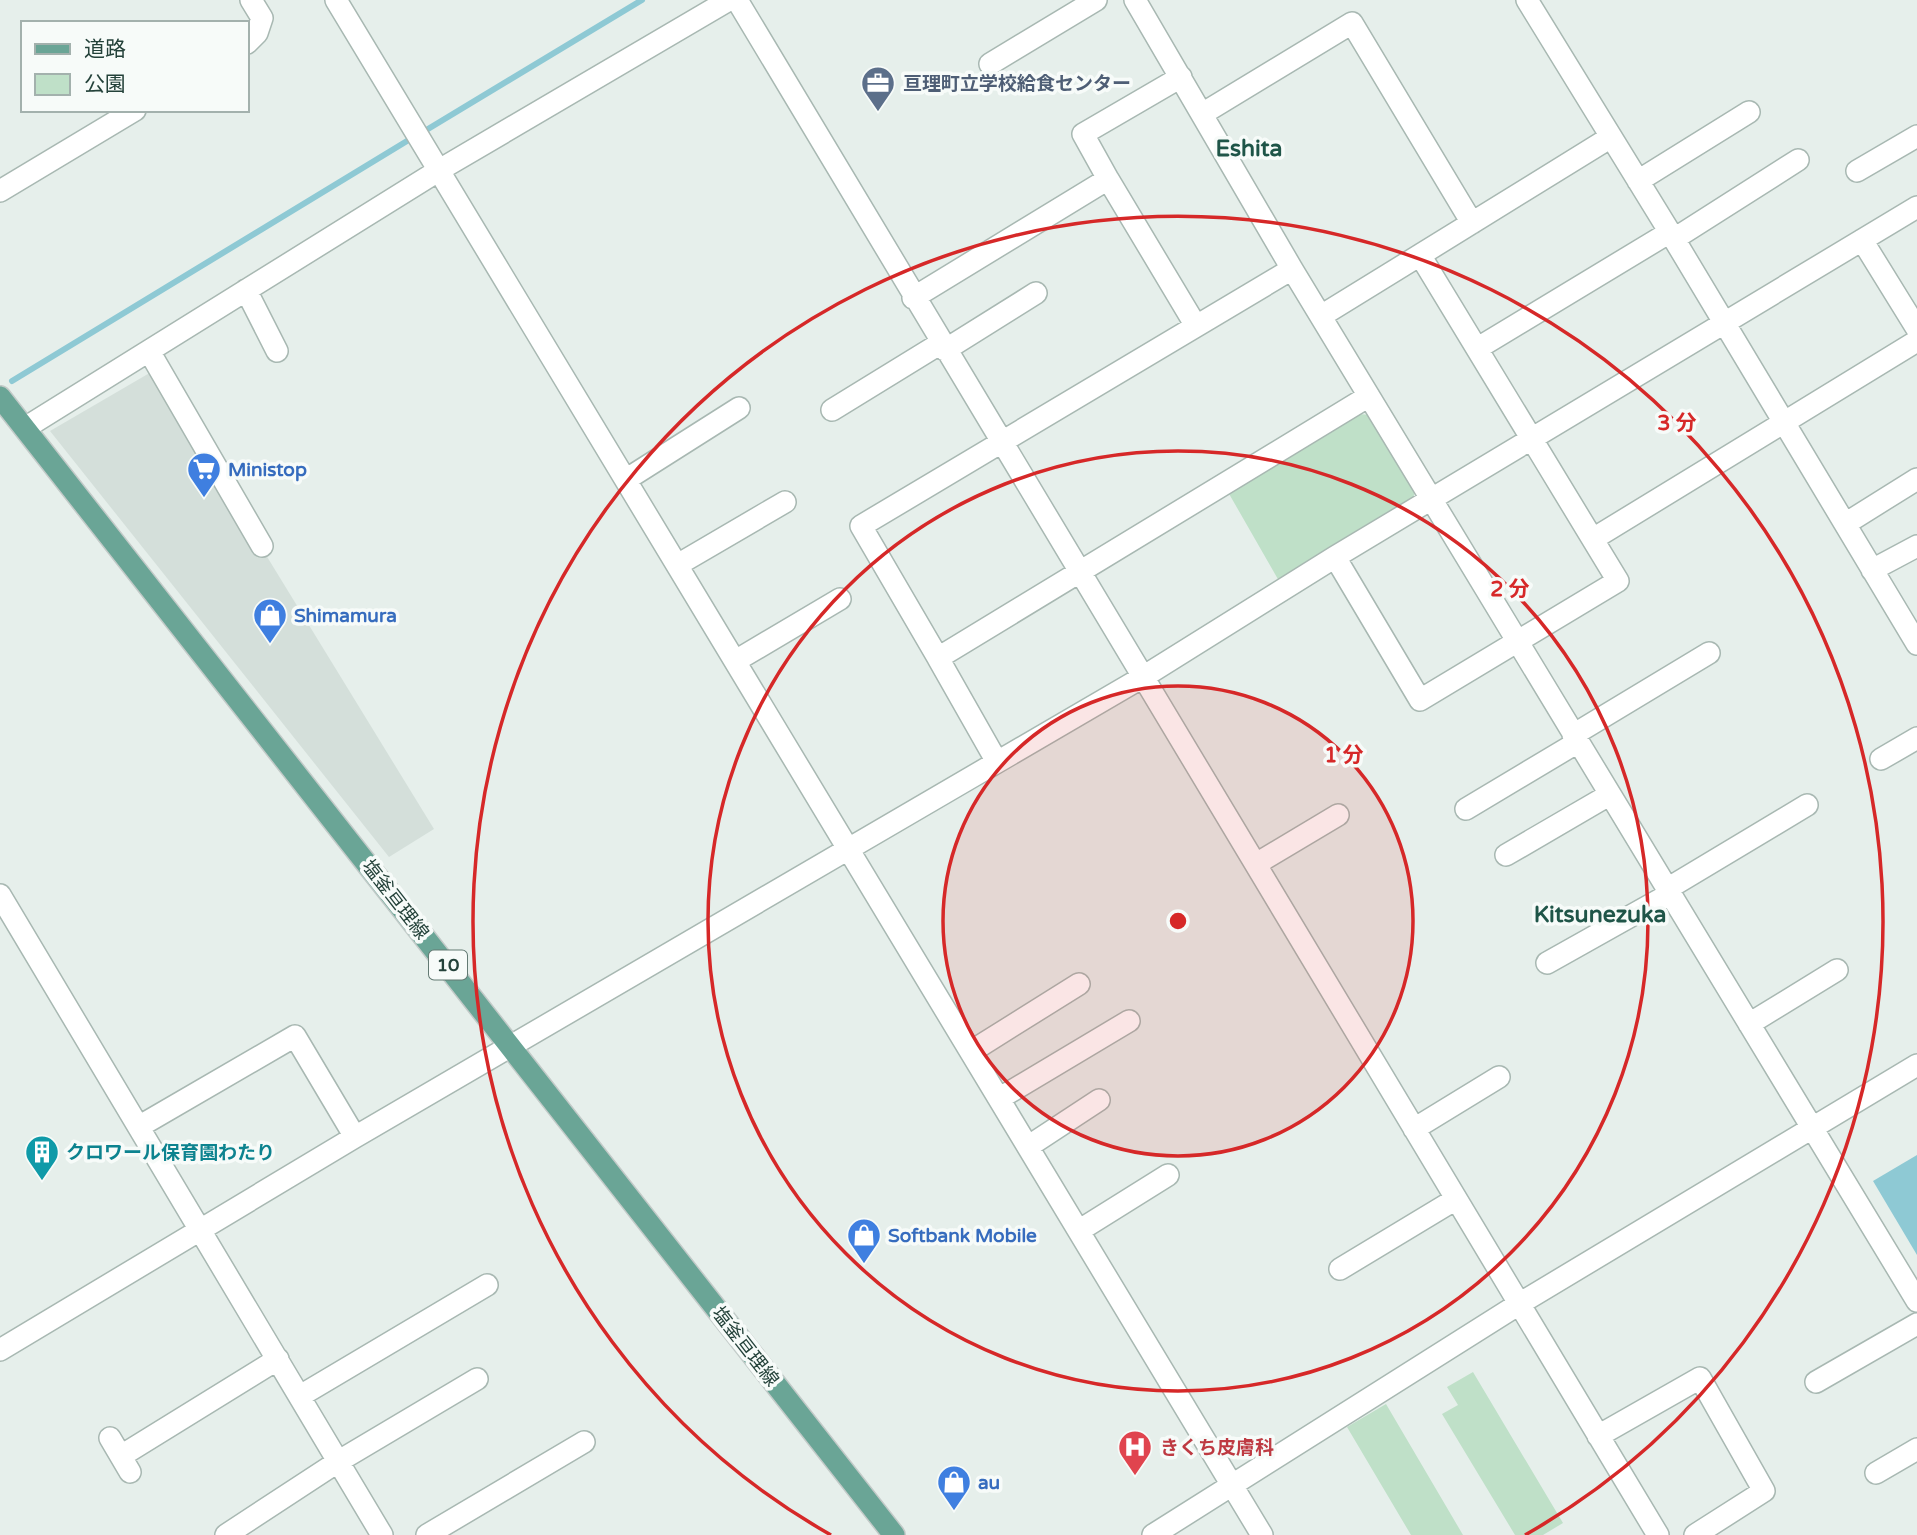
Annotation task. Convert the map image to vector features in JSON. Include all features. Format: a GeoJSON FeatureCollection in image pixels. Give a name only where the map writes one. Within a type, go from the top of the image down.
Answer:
{"type":"FeatureCollection","features":[{"type":"Feature","properties":{"kind":"main road","name":"塩釜亘理線"},"geometry":{"type":"LineString","coordinates":[[3,408],[25,428],[894,1535]]}},
{"type":"Feature","properties":{"kind":"street"},"geometry":{"type":"LineString","coordinates":[[248,42],[257,33],[262,18],[251,0]]}},
{"type":"Feature","properties":{"kind":"street"},"geometry":{"type":"LineString","coordinates":[[336,0],[441,169],[1262,1535]]}},
{"type":"Feature","properties":{"kind":"street"},"geometry":{"type":"LineString","coordinates":[[25,428],[441,169],[729,0]]}},
{"type":"Feature","properties":{"kind":"street"},"geometry":{"type":"LineString","coordinates":[[737,0],[1000,444],[1256,864],[1658,1535]]}},
{"type":"Feature","properties":{"kind":"street"},"geometry":{"type":"LineString","coordinates":[[990,64],[1097,0]]}},
{"type":"Feature","properties":{"kind":"street"},"geometry":{"type":"LineString","coordinates":[[1135,0],[1368,396],[1433,499],[1917,1301]]}},
{"type":"Feature","properties":{"kind":"street"},"geometry":{"type":"LineString","coordinates":[[1527,0],[1672,235],[1722,323],[1917,644]]}},
{"type":"Feature","properties":{"kind":"street"},"geometry":{"type":"LineString","coordinates":[[1202,114],[1352,23],[1472,223]]}},
{"type":"Feature","properties":{"kind":"street"},"geometry":{"type":"LineString","coordinates":[[1181,77],[1083,134],[1196,326]]}},
{"type":"Feature","properties":{"kind":"street"},"geometry":{"type":"LineString","coordinates":[[0,191],[132,112]]}},
{"type":"Feature","properties":{"kind":"street"},"geometry":{"type":"LineString","coordinates":[[1638,181],[1749,112]]}},
{"type":"Feature","properties":{"kind":"street"},"geometry":{"type":"LineString","coordinates":[[1857,171],[1917,136]]}},
{"type":"Feature","properties":{"kind":"street"},"geometry":{"type":"LineString","coordinates":[[1321,316],[1611,137]]}},
{"type":"Feature","properties":{"kind":"street"},"geometry":{"type":"LineString","coordinates":[[1478,348],[1798,160]]}},
{"type":"Feature","properties":{"kind":"street"},"geometry":{"type":"LineString","coordinates":[[914,298],[1108,179]]}},
{"type":"Feature","properties":{"kind":"street"},"geometry":{"type":"LineString","coordinates":[[0,1350],[355,1137],[1143,677],[1335,557],[1917,206]]}},
{"type":"Feature","properties":{"kind":"street"},"geometry":{"type":"LineString","coordinates":[[1862,240],[1917,329]]}},
{"type":"Feature","properties":{"kind":"street"},"geometry":{"type":"LineString","coordinates":[[1335,557],[1420,699],[1618,581],[1420,255]]}},
{"type":"Feature","properties":{"kind":"street"},"geometry":{"type":"LineString","coordinates":[[997,762],[861,526],[1292,269]]}},
{"type":"Feature","properties":{"kind":"street"},"geometry":{"type":"LineString","coordinates":[[246,290],[278,351]]}},
{"type":"Feature","properties":{"kind":"street"},"geometry":{"type":"LineString","coordinates":[[832,411],[1036,293]]}},
{"type":"Feature","properties":{"kind":"street"},"geometry":{"type":"LineString","coordinates":[[1593,540],[1917,341]]}},
{"type":"Feature","properties":{"kind":"street"},"geometry":{"type":"LineString","coordinates":[[149,351],[262,546]]}},
{"type":"Feature","properties":{"kind":"street"},"geometry":{"type":"LineString","coordinates":[[938,658],[1080,574],[1368,396]]}},
{"type":"Feature","properties":{"kind":"street"},"geometry":{"type":"LineString","coordinates":[[628,479],[739,408]]}},
{"type":"Feature","properties":{"kind":"street"},"geometry":{"type":"LineString","coordinates":[[1844,524],[1917,478]]}},
{"type":"Feature","properties":{"kind":"street"},"geometry":{"type":"LineString","coordinates":[[679,564],[785,502]]}},
{"type":"Feature","properties":{"kind":"street"},"geometry":{"type":"LineString","coordinates":[[1872,570],[1917,546]]}},
{"type":"Feature","properties":{"kind":"street"},"geometry":{"type":"LineString","coordinates":[[737,660],[840,599]]}},
{"type":"Feature","properties":{"kind":"street"},"geometry":{"type":"LineString","coordinates":[[1466,809],[1709,653]]}},
{"type":"Feature","properties":{"kind":"street"},"geometry":{"type":"LineString","coordinates":[[1881,760],[1917,738]]}},
{"type":"Feature","properties":{"kind":"street"},"geometry":{"type":"LineString","coordinates":[[1506,855],[1609,794]]}},
{"type":"Feature","properties":{"kind":"street"},"geometry":{"type":"LineString","coordinates":[[1547,963],[1668,892],[1807,804]]}},
{"type":"Feature","properties":{"kind":"street"},"geometry":{"type":"LineString","coordinates":[[1256,864],[1338,815]]}},
{"type":"Feature","properties":{"kind":"street"},"geometry":{"type":"LineString","coordinates":[[0,895],[202,1229],[382,1535]]}},
{"type":"Feature","properties":{"kind":"street"},"geometry":{"type":"LineString","coordinates":[[1749,1024],[1838,970]]}},
{"type":"Feature","properties":{"kind":"street"},"geometry":{"type":"LineString","coordinates":[[972,1051],[1079,984]]}},
{"type":"Feature","properties":{"kind":"street"},"geometry":{"type":"LineString","coordinates":[[1000,1098],[1129,1021]]}},
{"type":"Feature","properties":{"kind":"street"},"geometry":{"type":"LineString","coordinates":[[140,1126],[295,1037],[355,1137]]}},
{"type":"Feature","properties":{"kind":"street"},"geometry":{"type":"LineString","coordinates":[[1153,1535],[1519,1304],[1917,1065]]}},
{"type":"Feature","properties":{"kind":"street"},"geometry":{"type":"LineString","coordinates":[[1414,1129],[1499,1077]]}},
{"type":"Feature","properties":{"kind":"street"},"geometry":{"type":"LineString","coordinates":[[1029,1146],[1099,1100]]}},
{"type":"Feature","properties":{"kind":"street"},"geometry":{"type":"LineString","coordinates":[[1080,1230],[1168,1175]]}},
{"type":"Feature","properties":{"kind":"street"},"geometry":{"type":"LineString","coordinates":[[1340,1269],[1456,1199]]}},
{"type":"Feature","properties":{"kind":"street"},"geometry":{"type":"LineString","coordinates":[[300,1396],[487,1284]]}},
{"type":"Feature","properties":{"kind":"street"},"geometry":{"type":"LineString","coordinates":[[1816,1382],[1917,1324]]}},
{"type":"Feature","properties":{"kind":"street"},"geometry":{"type":"LineString","coordinates":[[120,1455],[278,1359]]}},
{"type":"Feature","properties":{"kind":"street"},"geometry":{"type":"LineString","coordinates":[[1598,1436],[1700,1378],[1764,1491],[1695,1535]]}},
{"type":"Feature","properties":{"kind":"street"},"geometry":{"type":"LineString","coordinates":[[226,1535],[339,1461],[477,1379]]}},
{"type":"Feature","properties":{"kind":"street"},"geometry":{"type":"LineString","coordinates":[[427,1535],[584,1442]]}},
{"type":"Feature","properties":{"kind":"street"},"geometry":{"type":"LineString","coordinates":[[1876,1473],[1917,1449]]}},
{"type":"Feature","properties":{"kind":"shaded area"},"geometry":{"type":"Polygon","coordinates":[[[153,371],[434,829],[389,857],[50,431],[153,371]]]}},
{"type":"Feature","properties":{"kind":"green space"},"geometry":{"type":"Polygon","coordinates":[[[1358,414],[1372,415],[1415,487],[1413,503],[1279,581],[1228,492],[1358,414]]]}},
{"type":"Feature","properties":{"kind":"green space"},"geometry":{"type":"Polygon","coordinates":[[[1473,1372],[1563,1523],[1543,1535],[1515,1535],[1442,1414],[1458,1405],[1447,1387],[1473,1372]]]}},
{"type":"Feature","properties":{"kind":"green space"},"geometry":{"type":"Polygon","coordinates":[[[1386,1404],[1463,1535],[1411,1535],[1347,1427],[1386,1404]]]}},
{"type":"Feature","properties":{"kind":"water"},"geometry":{"type":"Polygon","coordinates":[[[1917,1155],[1917,1255],[1873,1181],[1917,1155]]]}},
{"type":"Feature","properties":{"kind":"waterway"},"geometry":{"type":"LineString","coordinates":[[428,129],[642,0]]}},
{"type":"Feature","properties":{"kind":"waterway"},"geometry":{"type":"LineString","coordinates":[[12,381],[407,141]]}},
{"type":"Feature","properties":{"kind":"place","name":"亘理町立学校給食センター"},"geometry":{"type":"Point","coordinates":[878,113]}},
{"type":"Feature","properties":{"kind":"place","name":"Ministop"},"geometry":{"type":"Point","coordinates":[204,499]}},
{"type":"Feature","properties":{"kind":"place","name":"Shimamura"},"geometry":{"type":"Point","coordinates":[270,645]}},
{"type":"Feature","properties":{"kind":"place","name":"クロワール保育園わたり"},"geometry":{"type":"Point","coordinates":[42,1182]}},
{"type":"Feature","properties":{"kind":"place","name":"Softbank Mobile"},"geometry":{"type":"Point","coordinates":[864,1265]}},
{"type":"Feature","properties":{"kind":"place","name":"きくち皮膚科"},"geometry":{"type":"Point","coordinates":[1135,1477]}},
{"type":"Feature","properties":{"kind":"place","name":"au"},"geometry":{"type":"Point","coordinates":[954,1512]}},
{"type":"Feature","properties":{"kind":"district","name":"Eshita"},"geometry":{"type":"Point","coordinates":[1249,148]}},
{"type":"Feature","properties":{"kind":"district","name":"Kitsunezuka"},"geometry":{"type":"Point","coordinates":[1600,914]}}]}
